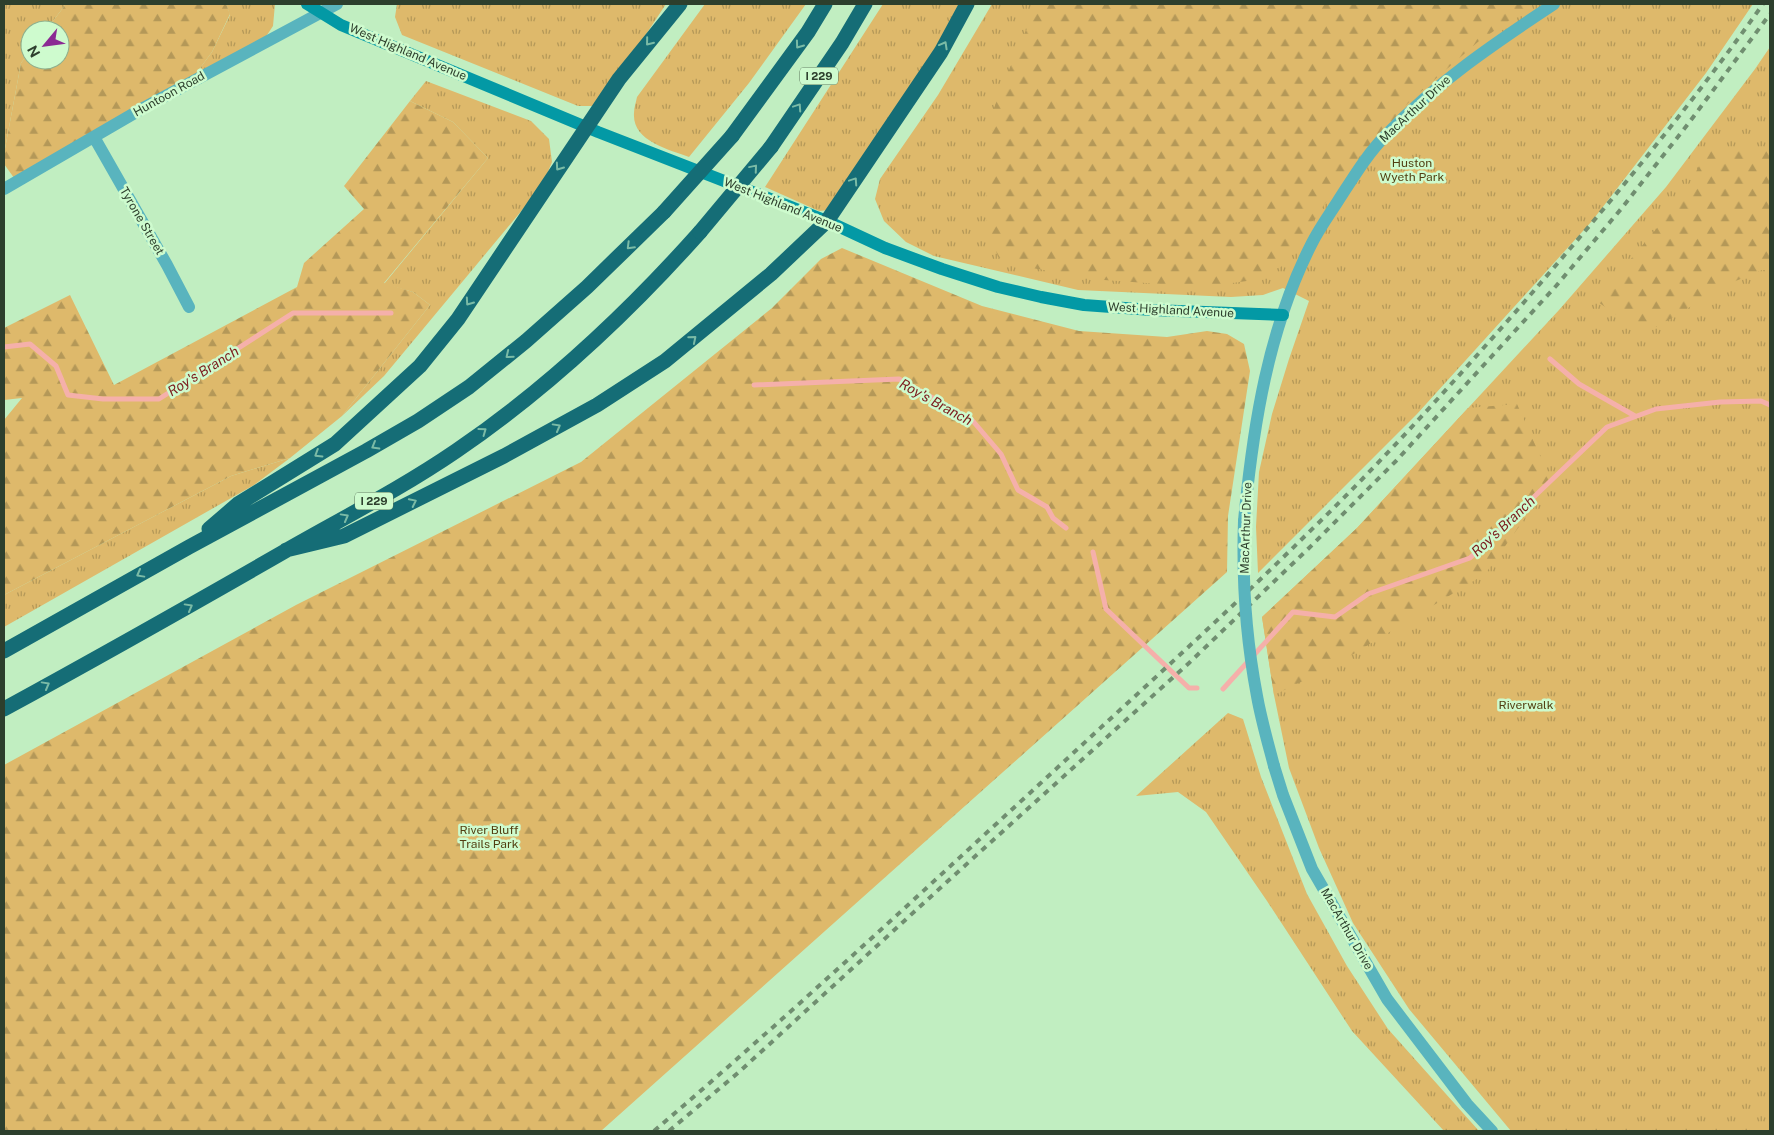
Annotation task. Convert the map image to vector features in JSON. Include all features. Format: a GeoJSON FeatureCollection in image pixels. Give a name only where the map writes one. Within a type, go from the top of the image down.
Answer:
{"type":"FeatureCollection","features":[{"type":"Feature","properties":{"kind":"highway"},"geometry":{"type":"LineString","coordinates":[[189,547],[238,504],[335,444],[420,366],[458,319],[619,79],[680,4]]}},
{"type":"Feature","properties":{"kind":"highway","name":"I 229"},"geometry":{"type":"LineString","coordinates":[[4,651],[189,547],[374,447],[469,387],[588,287],[664,212],[732,136],[808,32],[825,4]]}},
{"type":"Feature","properties":{"kind":"highway","name":"I 229"},"geometry":{"type":"LineString","coordinates":[[4,709],[404,484],[456,451],[561,371],[663,274],[771,147],[842,43],[866,4]]}},
{"type":"Feature","properties":{"kind":"highway"},"geometry":{"type":"LineString","coordinates":[[286,550],[344,536],[504,456],[597,405],[666,361],[771,274],[827,221],[940,52],[967,4]]}},
{"type":"Feature","properties":{"kind":"street","name":"West Highland Avenue"},"geometry":{"type":"LineString","coordinates":[[307,4],[341,25],[586,127],[827,221],[886,248],[998,287],[1041,298],[1094,306],[1283,315]]}},
{"type":"Feature","properties":{"kind":"street","name":"Huntoon Road"},"geometry":{"type":"LineString","coordinates":[[4,189],[145,107],[337,4]]}},
{"type":"Feature","properties":{"kind":"street","name":"MacArthur Drive"},"geometry":{"type":"LineString","coordinates":[[1492,1131],[1467,1104],[1387,998],[1312,869],[1282,795],[1257,697],[1252,664],[1244,568],[1244,521],[1256,425],[1268,361],[1283,315],[1312,242],[1361,164],[1386,134],[1453,73],[1554,4]]}},
{"type":"Feature","properties":{"kind":"street","name":"Tyrone Street"},"geometry":{"type":"LineString","coordinates":[[94,137],[189,307]]}},
{"type":"Feature","properties":{"kind":"green space"},"geometry":{"type":"Polygon","coordinates":[[[4,4],[66,4],[54,20],[20,20],[20,68],[4,154],[4,4]]]}},
{"type":"Feature","properties":{"kind":"green space"},"geometry":{"type":"Polygon","coordinates":[[[66,4],[226,4],[230,14],[212,52],[189,83],[17,182],[4,164],[4,154],[20,68],[20,70],[70,70],[70,20],[54,20],[66,4]]]}},
{"type":"Feature","properties":{"kind":"green space"},"geometry":{"type":"Polygon","coordinates":[[[226,4],[275,4],[273,26],[263,41],[189,83],[212,52],[230,15],[226,4]]]}},
{"type":"Feature","properties":{"kind":"green space"},"geometry":{"type":"Polygon","coordinates":[[[397,4],[666,4],[639,45],[592,106],[578,106],[402,35],[395,17],[397,4]]]}},
{"type":"Feature","properties":{"kind":"green space"},"geometry":{"type":"Polygon","coordinates":[[[705,4],[806,4],[749,83],[689,157],[662,147],[645,137],[635,123],[634,111],[637,97],[705,4]]]}},
{"type":"Feature","properties":{"kind":"green space"},"geometry":{"type":"Polygon","coordinates":[[[883,4],[971,4],[829,210],[819,211],[765,187],[883,4]]]}},
{"type":"Feature","properties":{"kind":"green space","name":"Huston Wyeth Park"},"geometry":{"type":"Polygon","coordinates":[[[992,4],[1753,4],[1706,73],[1592,221],[1417,414],[1258,573],[1256,527],[1259,472],[1272,414],[1309,301],[1283,288],[1263,295],[1231,297],[1078,290],[934,256],[906,242],[884,221],[875,199],[880,179],[938,95],[992,4]]]}},
{"type":"Feature","properties":{"kind":"green space"},"geometry":{"type":"Polygon","coordinates":[[[1040,4],[1534,4],[1479,41],[1410,101],[1350,167],[1282,266],[1254,280],[1203,287],[1104,280],[1032,268],[998,257],[985,215],[994,108],[1021,40],[1040,4]]]}},
{"type":"Feature","properties":{"kind":"green space","name":"Riverwalk"},"geometry":{"type":"Polygon","coordinates":[[[1770,47],[1770,1131],[1511,1131],[1409,1009],[1353,923],[1319,848],[1289,768],[1274,695],[1262,617],[1357,528],[1559,310],[1666,187],[1770,47]]]}},
{"type":"Feature","properties":{"kind":"green space"},"geometry":{"type":"Polygon","coordinates":[[[426,81],[531,121],[549,139],[552,162],[542,186],[384,376],[342,416],[430,305],[413,292],[384,284],[488,158],[453,122],[410,101],[426,81]]]}},
{"type":"Feature","properties":{"kind":"green space"},"geometry":{"type":"Polygon","coordinates":[[[410,101],[453,122],[488,158],[384,283],[413,292],[430,305],[342,416],[290,458],[231,476],[4,595],[4,420],[22,398],[4,400],[4,328],[70,295],[114,385],[297,287],[304,263],[364,209],[344,186],[410,101]]]}},
{"type":"Feature","properties":{"kind":"green space"},"geometry":{"type":"Polygon","coordinates":[[[1770,143],[1770,270],[1762,270],[1726,285],[1657,327],[1621,318],[1598,302],[1630,260],[1680,201],[1710,146],[1760,151],[1770,143]]]}},
{"type":"Feature","properties":{"kind":"green space","name":"River Bluff Trails Park"},"geometry":{"type":"Polygon","coordinates":[[[842,248],[982,306],[1079,331],[1167,337],[1207,331],[1227,334],[1244,344],[1250,371],[1228,516],[1227,572],[601,1131],[4,1131],[4,765],[296,605],[581,462],[772,308],[821,259],[842,248]]]}},
{"type":"Feature","properties":{"kind":"green space"},"geometry":{"type":"Polygon","coordinates":[[[1517,404],[1550,478],[1521,524],[1485,574],[1332,667],[1274,695],[1262,617],[1357,528],[1468,408],[1517,404]]]}},
{"type":"Feature","properties":{"kind":"green space"},"geometry":{"type":"Polygon","coordinates":[[[290,458],[254,485],[4,627],[4,595],[231,476],[290,458]]]}},
{"type":"Feature","properties":{"kind":"green space"},"geometry":{"type":"Polygon","coordinates":[[[1228,713],[1243,719],[1261,777],[1307,894],[1347,966],[1388,1029],[1479,1131],[1444,1131],[1352,1031],[1206,812],[1178,792],[1136,796],[1228,713]]]}},
{"type":"Feature","properties":{"kind":"waterway","name":"Roy's Branch"},"geometry":{"type":"LineString","coordinates":[[4,347],[30,344],[56,366],[68,395],[103,399],[159,399],[293,313],[391,313]]}},
{"type":"Feature","properties":{"kind":"waterway"},"geometry":{"type":"LineString","coordinates":[[1550,359],[1579,384],[1635,416]]}},
{"type":"Feature","properties":{"kind":"waterway","name":"Roy's Branch"},"geometry":{"type":"LineString","coordinates":[[754,385],[899,379],[972,420],[1001,454],[1018,490],[1047,507],[1053,518],[1066,528]]}},
{"type":"Feature","properties":{"kind":"waterway","name":"Roy's Branch"},"geometry":{"type":"LineString","coordinates":[[1223,689],[1293,612],[1335,617],[1368,594],[1470,558],[1607,427],[1656,409],[1720,402],[1761,401],[1770,405]]}},
{"type":"Feature","properties":{"kind":"waterway","name":"Roy's Branch"},"geometry":{"type":"LineString","coordinates":[[1093,552],[1106,609],[1189,688],[1197,688]]}},
{"type":"Feature","properties":{"kind":"railway"},"geometry":{"type":"LineString","coordinates":[[654,1131],[806,997],[1056,769],[1245,594],[1334,508],[1415,424],[1519,308],[1582,234],[1675,121],[1763,4]]}},
{"type":"Feature","properties":{"kind":"railway"},"geometry":{"type":"LineString","coordinates":[[669,1131],[739,1072],[1189,663],[1309,548],[1396,461],[1556,286],[1621,209],[1688,124],[1770,14]]}}]}
